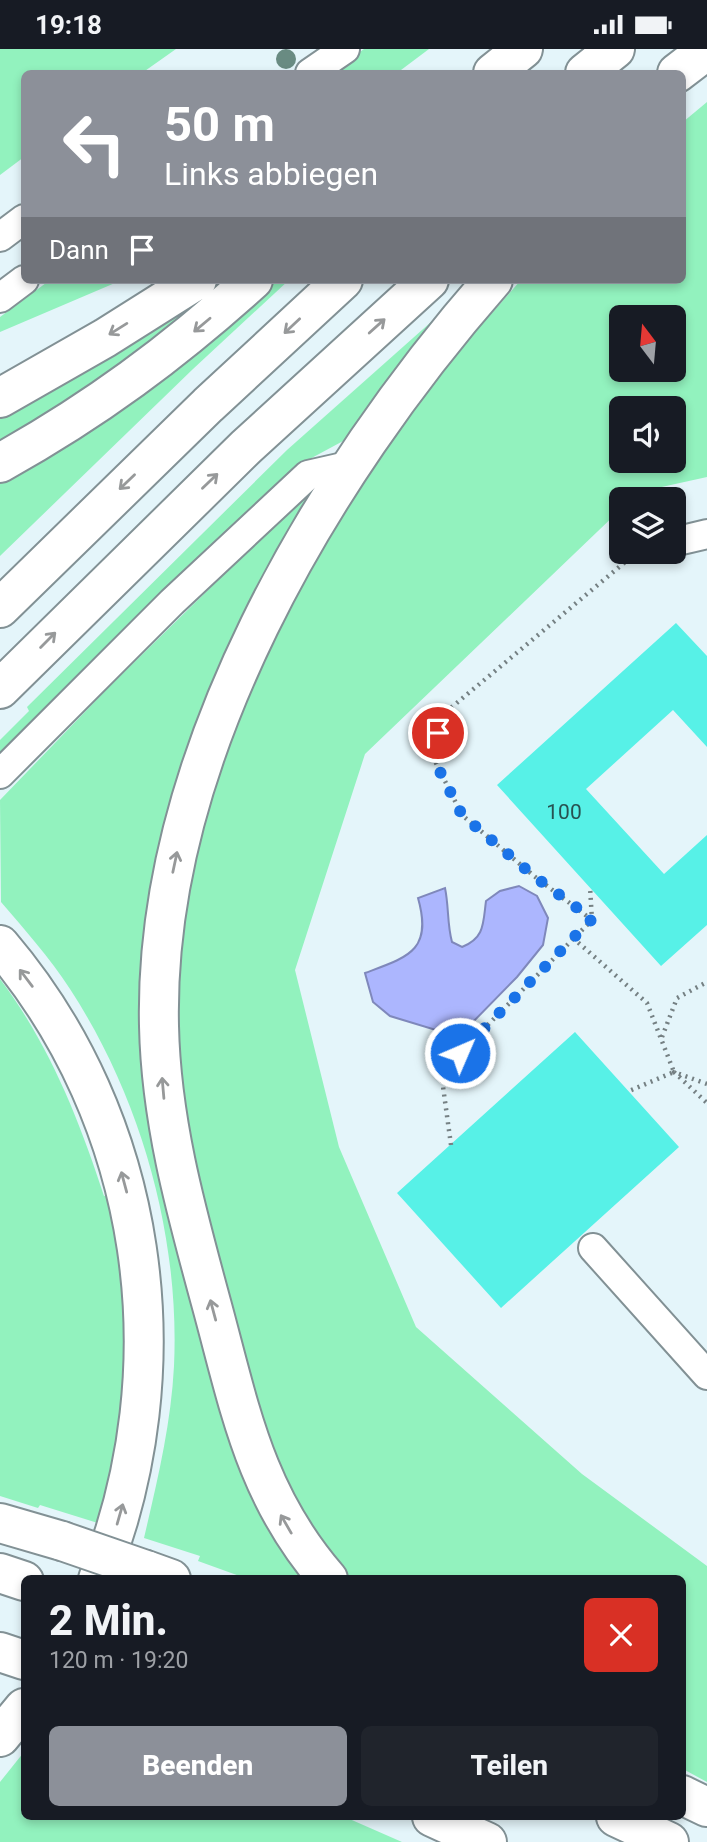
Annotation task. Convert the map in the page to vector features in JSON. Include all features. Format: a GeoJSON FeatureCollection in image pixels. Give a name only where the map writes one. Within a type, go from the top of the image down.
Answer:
{"type":"FeatureCollection","features":[{"type":"Feature","properties":{"kind":"highway"},"geometry":{"type":"LineString","coordinates":[[497,70],[523,49]]}},
{"type":"Feature","properties":{"kind":"highway"},"geometry":{"type":"LineString","coordinates":[[588,70],[615,49]]}},
{"type":"Feature","properties":{"kind":"highway"},"geometry":{"type":"LineString","coordinates":[[681,70],[707,50]]}},
{"type":"Feature","properties":{"kind":"highway"},"geometry":{"type":"LineString","coordinates":[[0,398],[105,338],[191,284]]}},
{"type":"Feature","properties":{"kind":"highway"},"geometry":{"type":"LineString","coordinates":[[0,463],[69,423],[145,372],[248,284]]}},
{"type":"Feature","properties":{"kind":"highway"},"geometry":{"type":"LineString","coordinates":[[0,608],[188,424],[339,284]]}},
{"type":"Feature","properties":{"kind":"highway"},"geometry":{"type":"LineString","coordinates":[[0,689],[246,447],[425,284]]}},
{"type":"Feature","properties":{"kind":"highway"},"geometry":{"type":"LineString","coordinates":[[325,1575],[296,1540],[262,1479],[193,1236],[171,1146],[161,1060],[159,991],[163,928],[174,862],[205,756],[257,633],[308,538],[352,465],[407,385],[490,284]]}},
{"type":"Feature","properties":{"kind":"highway"},"geometry":{"type":"LineString","coordinates":[[0,945],[47,1008],[89,1084],[124,1178],[139,1248],[145,1323],[140,1423],[128,1483],[99,1575]]}},
{"type":"Feature","properties":{"kind":"highway"},"geometry":{"type":"LineString","coordinates":[[0,1523],[158,1574]]}},
{"type":"Feature","properties":{"kind":"highway"},"geometry":{"type":"LineString","coordinates":[[0,1573],[21,1580]]}},
{"type":"Feature","properties":{"kind":"highway"},"geometry":{"type":"LineString","coordinates":[[0,1737],[21,1712]]}},
{"type":"Feature","properties":{"kind":"highway"},"geometry":{"type":"LineString","coordinates":[[686,1797],[707,1807]]}},
{"type":"Feature","properties":{"kind":"highway"},"geometry":{"type":"LineString","coordinates":[[439,1820],[487,1842]]}},
{"type":"Feature","properties":{"kind":"highway"},"geometry":{"type":"LineString","coordinates":[[622,1820],[669,1842]]}},
{"type":"Feature","properties":{"kind":"lane"},"geometry":{"type":"LineString","coordinates":[[314,70],[345,49]]}},
{"type":"Feature","properties":{"kind":"lane"},"geometry":{"type":"LineString","coordinates":[[0,237],[21,221]]}},
{"type":"Feature","properties":{"kind":"lane"},"geometry":{"type":"LineString","coordinates":[[0,298],[21,282]]}},
{"type":"Feature","properties":{"kind":"lane"},"geometry":{"type":"LineString","coordinates":[[0,774],[172,602],[308,475],[352,465]]}},
{"type":"Feature","properties":{"kind":"lane"},"geometry":{"type":"LineString","coordinates":[[593,1248],[707,1375]]}},
{"type":"Feature","properties":{"kind":"path"},"geometry":{"type":"LineString","coordinates":[[592,919],[534,876],[462,815],[431,754],[446,712],[623,564]]}},
{"type":"Feature","properties":{"kind":"path"},"geometry":{"type":"LineString","coordinates":[[451,1145],[441,1072],[592,919],[590,887]]}},
{"type":"Feature","properties":{"kind":"path"},"geometry":{"type":"LineString","coordinates":[[573,938],[648,1003],[674,1072],[707,1103]]}},
{"type":"Feature","properties":{"kind":"path"},"geometry":{"type":"LineString","coordinates":[[661,1038],[677,998],[707,982]]}},
{"type":"Feature","properties":{"kind":"path"},"geometry":{"type":"LineString","coordinates":[[629,1091],[674,1072],[707,1084]]}},
{"type":"Feature","properties":{"kind":"green space"},"geometry":{"type":"Polygon","coordinates":[[[0,49],[176,49],[146,70],[21,70],[21,159],[0,175],[0,49]]]}},
{"type":"Feature","properties":{"kind":"green space"},"geometry":{"type":"Polygon","coordinates":[[[364,49],[429,49],[401,70],[334,70],[364,49]]]}},
{"type":"Feature","properties":{"kind":"green space"},"geometry":{"type":"Polygon","coordinates":[[[707,102],[707,477],[662,487],[609,487],[609,520],[365,754],[295,970],[339,1147],[416,1327],[582,1474],[707,1566],[707,1782],[686,1771],[686,1575],[344,1575],[326,1554],[272,1463],[184,1137],[173,963],[208,781],[304,570],[481,305],[492,313],[517,284],[686,284],[686,120],[707,102]]]}},
{"type":"Feature","properties":{"kind":"green space"},"geometry":{"type":"Polygon","coordinates":[[[45,284],[113,284],[0,332],[0,317],[45,284]]]}},
{"type":"Feature","properties":{"kind":"green space"},"geometry":{"type":"Polygon","coordinates":[[[271,284],[285,284],[0,556],[0,473],[246,306],[271,284]]]}},
{"type":"Feature","properties":{"kind":"green space"},"geometry":{"type":"Polygon","coordinates":[[[202,301],[114,374],[0,444],[0,414],[187,302],[202,301]]]}},
{"type":"Feature","properties":{"kind":"green space"},"geometry":{"type":"Polygon","coordinates":[[[440,314],[358,433],[293,468],[0,757],[0,740],[29,711],[27,707],[287,450],[440,314]]]}},
{"type":"Feature","properties":{"kind":"green space"},"geometry":{"type":"Polygon","coordinates":[[[313,487],[318,487],[263,593],[149,1030],[306,1575],[237,1575],[198,1561],[200,1556],[144,1538],[167,1432],[174,1366],[174,1317],[162,1218],[136,1122],[95,1031],[54,966],[1,902],[0,800],[108,688],[313,487]]]}},
{"type":"Feature","properties":{"kind":"green space"},"geometry":{"type":"Polygon","coordinates":[[[0,979],[18,1004],[61,1083],[104,1196],[112,1194],[122,1239],[129,1379],[101,1524],[0,1496],[0,979]]]}},
{"type":"Feature","properties":{"kind":"green space"},"geometry":{"type":"Polygon","coordinates":[[[21,1756],[21,1820],[352,1820],[402,1842],[0,1842],[0,1782],[21,1756]]]}},
{"type":"Feature","properties":{"kind":"water"},"geometry":{"type":"Polygon","coordinates":[[[519,886],[537,896],[548,918],[543,945],[517,977],[467,1028],[449,1034],[390,1016],[373,1002],[365,973],[405,956],[419,941],[422,916],[418,898],[445,888],[452,942],[462,947],[475,939],[482,929],[486,901],[500,891],[519,886]]]}},
{"type":"Feature","properties":{"kind":"building"},"geometry":{"type":"Polygon","coordinates":[[[676,623],[707,656],[707,747],[673,710],[586,789],[664,874],[707,835],[707,925],[661,966],[497,785],[676,623]]]}},
{"type":"Feature","properties":{"kind":"building"},"geometry":{"type":"Polygon","coordinates":[[[575,1032],[679,1147],[501,1308],[397,1193],[575,1032]]]}},
{"type":"Feature","properties":{"kind":"route"},"geometry":{"type":"LineString","coordinates":[[438,733],[431,754],[462,815],[534,876],[592,919],[460,1053]]}}]}
